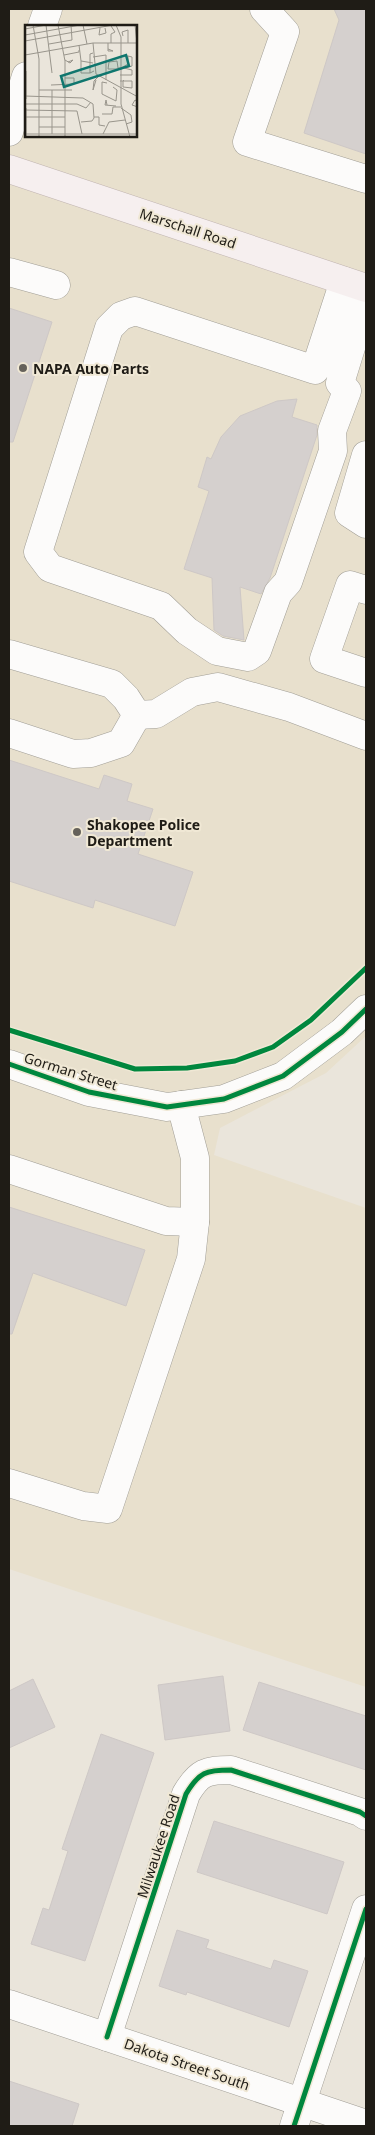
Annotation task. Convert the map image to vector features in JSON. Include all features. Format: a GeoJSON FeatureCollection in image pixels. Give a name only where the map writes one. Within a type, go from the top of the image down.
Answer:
{"type":"FeatureCollection","features":[{"type":"Feature","properties":{"kind":"main road","name":"Marschall Road"},"geometry":{"type":"LineString","coordinates":[[9,169],[361,287]]}},
{"type":"Feature","properties":{"kind":"street"},"geometry":{"type":"LineString","coordinates":[[42,25],[48,9]]}},
{"type":"Feature","properties":{"kind":"street"},"geometry":{"type":"LineString","coordinates":[[264,9],[285,32],[247,142],[366,180]]}},
{"type":"Feature","properties":{"kind":"street"},"geometry":{"type":"LineString","coordinates":[[9,132],[25,79]]}},
{"type":"Feature","properties":{"kind":"street"},"geometry":{"type":"LineString","coordinates":[[9,272],[56,285]]}},
{"type":"Feature","properties":{"kind":"street"},"geometry":{"type":"LineString","coordinates":[[315,370],[361,287]]}},
{"type":"Feature","properties":{"kind":"street"},"geometry":{"type":"LineString","coordinates":[[351,389],[315,370],[135,311],[121,316],[109,328],[38,552],[50,568],[161,606],[187,631],[217,651],[248,657],[258,651],[278,593],[288,582],[333,451],[332,431],[351,389],[361,287]]}},
{"type":"Feature","properties":{"kind":"street"},"geometry":{"type":"LineString","coordinates":[[366,455],[349,513],[366,524]]}},
{"type":"Feature","properties":{"kind":"street"},"geometry":{"type":"LineString","coordinates":[[366,590],[350,585],[324,659],[366,673]]}},
{"type":"Feature","properties":{"kind":"street"},"geometry":{"type":"LineString","coordinates":[[9,654],[112,684],[126,698],[137,715]]}},
{"type":"Feature","properties":{"kind":"street"},"geometry":{"type":"LineString","coordinates":[[137,715],[156,714],[192,692],[218,687],[289,707],[366,736]]}},
{"type":"Feature","properties":{"kind":"street"},"geometry":{"type":"LineString","coordinates":[[9,733],[73,754],[91,754],[121,743],[137,715]]}},
{"type":"Feature","properties":{"kind":"street","name":"Gorman Street"},"geometry":{"type":"LineString","coordinates":[[9,1064],[90,1092],[166,1108],[224,1099],[283,1076],[342,1032],[366,1009]]}},
{"type":"Feature","properties":{"kind":"street"},"geometry":{"type":"LineString","coordinates":[[9,1483],[82,1506],[108,1509],[192,1259],[195,1222],[195,1158],[181,1105]]}},
{"type":"Feature","properties":{"kind":"street"},"geometry":{"type":"LineString","coordinates":[[9,1170],[166,1222],[195,1222]]}},
{"type":"Feature","properties":{"kind":"street","name":"Milwaukee Road"},"geometry":{"type":"LineString","coordinates":[[107,2037],[186,1794],[197,1777],[212,1770],[231,1770],[360,1812],[366,1816]]}},
{"type":"Feature","properties":{"kind":"street"},"geometry":{"type":"LineString","coordinates":[[298,2115],[366,1908]]}},
{"type":"Feature","properties":{"kind":"street","name":"Dakota Street South"},"geometry":{"type":"LineString","coordinates":[[9,2004],[107,2037],[298,2115],[366,2124]]}},
{"type":"Feature","properties":{"kind":"shaded area"},"geometry":{"type":"Polygon","coordinates":[[[9,9],[366,9],[366,1036],[326,1073],[220,1128],[214,1155],[366,1208],[366,1687],[9,1569],[9,9]]]}},
{"type":"Feature","properties":{"kind":"building"},"geometry":{"type":"Polygon","coordinates":[[[334,9],[366,9],[366,154],[304,133],[339,20],[334,9]]]}},
{"type":"Feature","properties":{"kind":"building","name":"NAPA Auto Parts"},"geometry":{"type":"Polygon","coordinates":[[[9,308],[52,322],[13,442],[9,442],[9,308]]]}},
{"type":"Feature","properties":{"kind":"building"},"geometry":{"type":"Polygon","coordinates":[[[297,399],[292,417],[317,425],[317,435],[270,578],[261,594],[240,587],[244,640],[223,636],[214,630],[212,578],[184,569],[209,491],[198,487],[207,457],[211,459],[221,437],[240,416],[277,401],[297,399]]]}},
{"type":"Feature","properties":{"kind":"building","name":"Shakopee Police Department"},"geometry":{"type":"Polygon","coordinates":[[[9,760],[99,789],[104,775],[132,784],[127,801],[153,809],[138,854],[193,872],[175,926],[95,900],[93,908],[9,881],[9,760]]]}},
{"type":"Feature","properties":{"kind":"building"},"geometry":{"type":"Polygon","coordinates":[[[9,1207],[145,1250],[126,1306],[33,1273],[12,1334],[9,1334],[9,1207]]]}},
{"type":"Feature","properties":{"kind":"building"},"geometry":{"type":"Polygon","coordinates":[[[223,1676],[230,1731],[165,1740],[158,1685],[223,1676]]]}},
{"type":"Feature","properties":{"kind":"building"},"geometry":{"type":"Polygon","coordinates":[[[33,1679],[55,1727],[9,1748],[9,1691],[33,1679]]]}},
{"type":"Feature","properties":{"kind":"building"},"geometry":{"type":"Polygon","coordinates":[[[259,1682],[366,1716],[366,1770],[243,1730],[259,1682]]]}},
{"type":"Feature","properties":{"kind":"building"},"geometry":{"type":"Polygon","coordinates":[[[101,1734],[154,1753],[85,1961],[31,1944],[43,1908],[49,1910],[68,1851],[62,1849],[101,1734]]]}},
{"type":"Feature","properties":{"kind":"building"},"geometry":{"type":"Polygon","coordinates":[[[214,1821],[344,1862],[327,1914],[197,1872],[214,1821]]]}},
{"type":"Feature","properties":{"kind":"building"},"geometry":{"type":"Polygon","coordinates":[[[177,1930],[209,1940],[206,1948],[271,1969],[274,1960],[308,1971],[289,2027],[187,1992],[186,1995],[159,1986],[177,1930]]]}},
{"type":"Feature","properties":{"kind":"building"},"geometry":{"type":"Polygon","coordinates":[[[9,2081],[79,2104],[72,2126],[9,2126],[9,2081]]]}},
{"type":"Feature","properties":{"kind":"cycle path"},"geometry":{"type":"LineString","coordinates":[[9,1030],[135,1069],[187,1068],[235,1061],[273,1047],[311,1020],[366,968]]}},
{"type":"Feature","properties":{"kind":"cycle path"},"geometry":{"type":"LineString","coordinates":[[9,1064],[89,1092],[167,1107],[224,1099],[283,1076],[342,1032],[366,1009]]}},
{"type":"Feature","properties":{"kind":"cycle path"},"geometry":{"type":"LineString","coordinates":[[107,2037],[186,1794],[199,1777],[209,1772],[231,1770],[360,1812],[366,1816]]}},
{"type":"Feature","properties":{"kind":"cycle path"},"geometry":{"type":"LineString","coordinates":[[294,2126],[366,1909]]}},
{"type":"Feature","properties":{"kind":"place","name":"NAPA Auto Parts"},"geometry":{"type":"Point","coordinates":[23,368]}},
{"type":"Feature","properties":{"kind":"place","name":"Shakopee Police Department"},"geometry":{"type":"Point","coordinates":[77,832]}}]}
